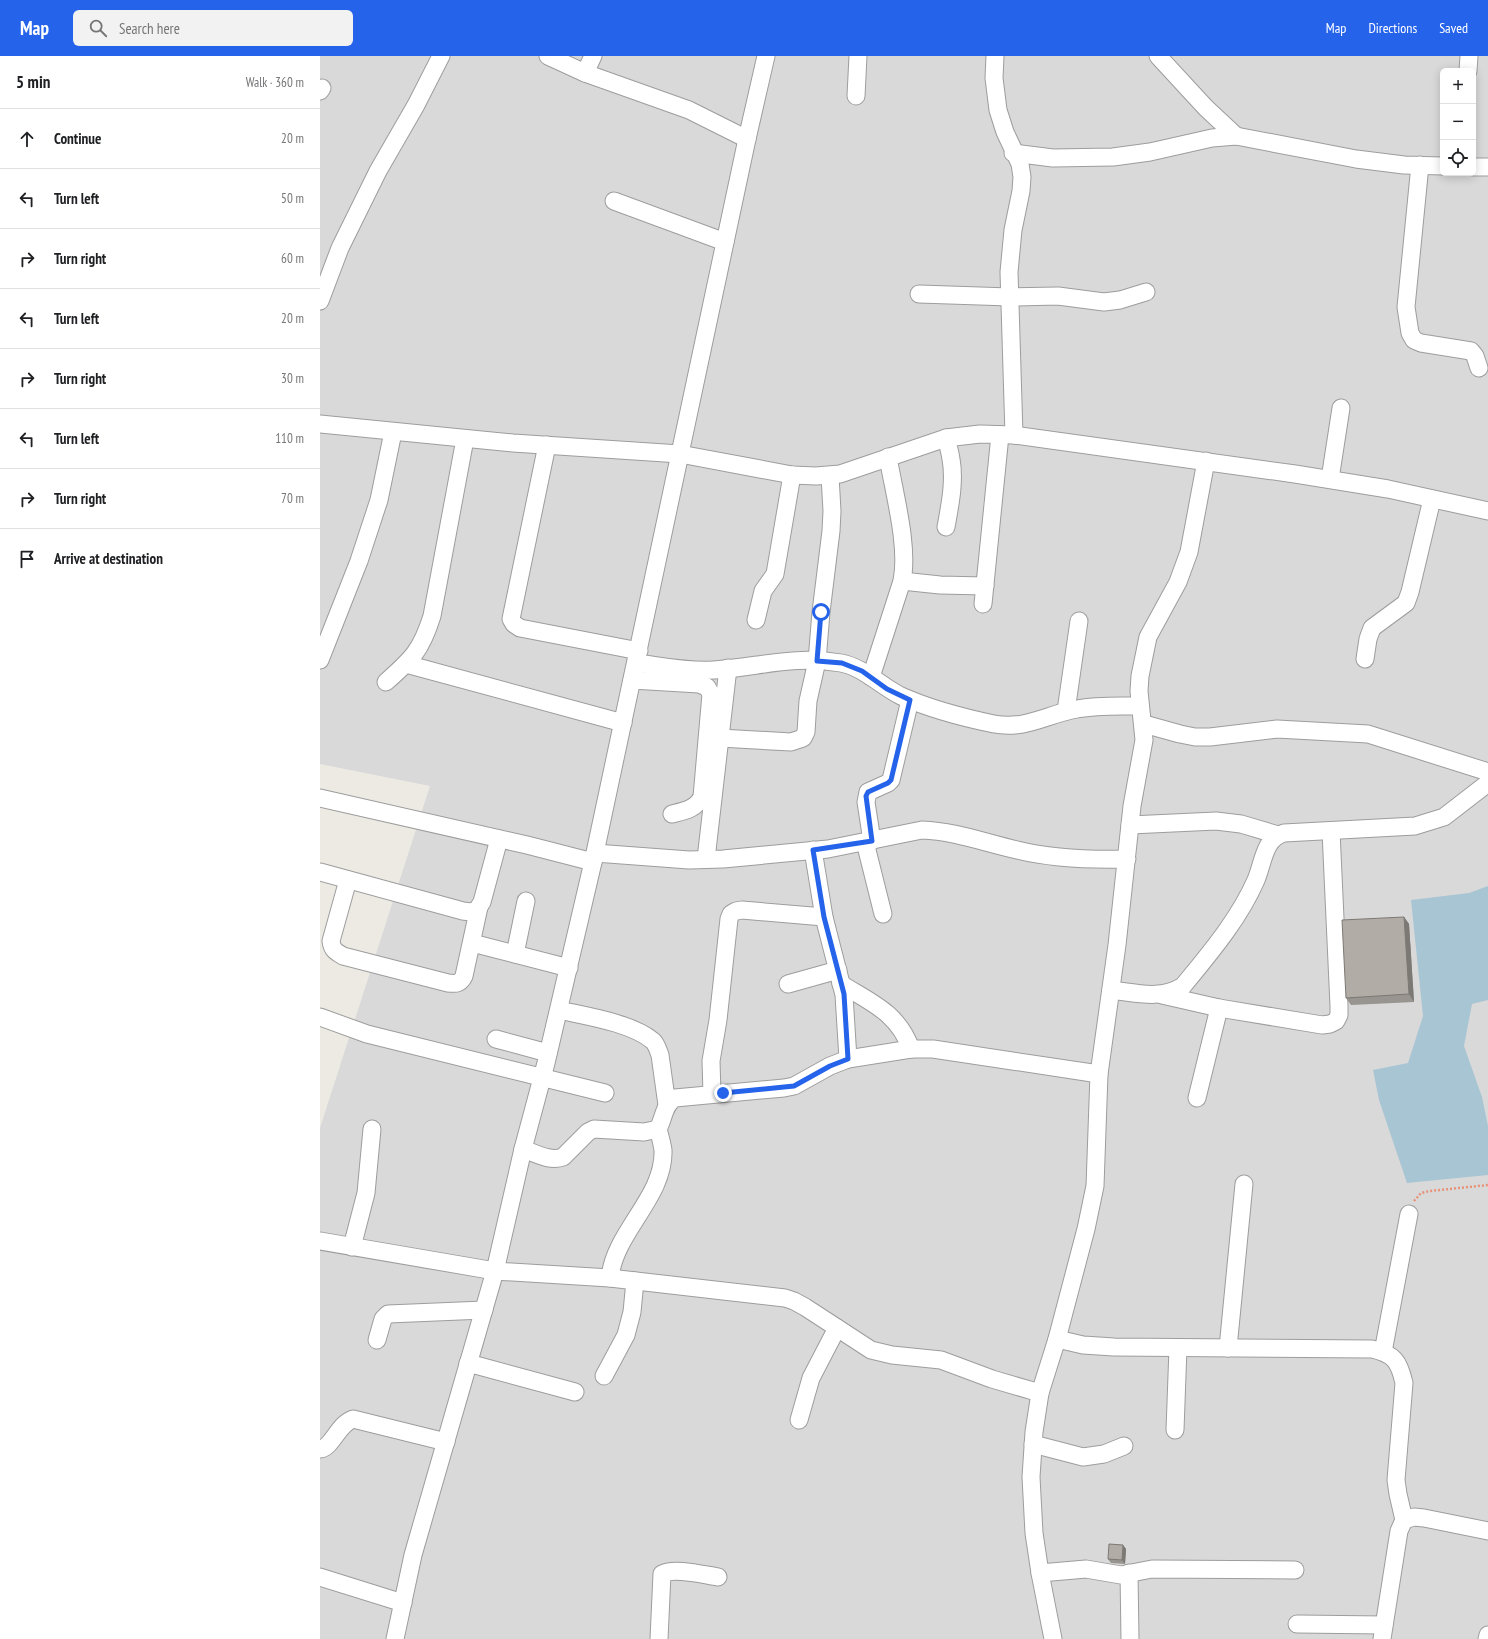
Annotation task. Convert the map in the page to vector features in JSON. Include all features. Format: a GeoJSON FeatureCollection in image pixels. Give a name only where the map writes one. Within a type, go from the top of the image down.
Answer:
{"type":"FeatureCollection","features":[{"type":"Feature","properties":{"kind":"street"},"geometry":{"type":"LineString","coordinates":[[320,302],[340,248],[378,171],[416,105],[441,56]]}},
{"type":"Feature","properties":{"kind":"street"},"geometry":{"type":"LineString","coordinates":[[548,56],[585,73],[689,110],[747,139]]}},
{"type":"Feature","properties":{"kind":"street"},"geometry":{"type":"LineString","coordinates":[[585,73],[593,56]]}},
{"type":"Feature","properties":{"kind":"street"},"geometry":{"type":"LineString","coordinates":[[396,1639],[413,1555],[484,1310],[569,968],[594,858],[766,56]]}},
{"type":"Feature","properties":{"kind":"street"},"geometry":{"type":"LineString","coordinates":[[856,96],[858,56]]}},
{"type":"Feature","properties":{"kind":"street"},"geometry":{"type":"LineString","coordinates":[[983,604],[1007,435],[1010,250],[1021,191],[1022,176],[1020,164],[1013,153],[1005,132],[995,92],[995,56]]}},
{"type":"Feature","properties":{"kind":"street"},"geometry":{"type":"LineString","coordinates":[[1158,56],[1206,108],[1236,136]]}},
{"type":"Feature","properties":{"kind":"street"},"geometry":{"type":"LineString","coordinates":[[1468,68],[1469,56]]}},
{"type":"Feature","properties":{"kind":"street"},"geometry":{"type":"LineString","coordinates":[[1013,153],[1054,158],[1113,157],[1150,152],[1212,138],[1236,136],[1281,146],[1356,159],[1440,166]]}},
{"type":"Feature","properties":{"kind":"street"},"geometry":{"type":"LineString","coordinates":[[1420,165],[1406,307],[1410,333],[1414,340],[1421,343],[1471,351],[1475,356],[1479,368]]}},
{"type":"Feature","properties":{"kind":"street"},"geometry":{"type":"LineString","coordinates":[[1476,167],[1488,167]]}},
{"type":"Feature","properties":{"kind":"street"},"geometry":{"type":"LineString","coordinates":[[614,200],[725,242]]}},
{"type":"Feature","properties":{"kind":"street"},"geometry":{"type":"LineString","coordinates":[[919,294],[1010,297],[1058,296],[1104,302],[1120,300],[1146,292]]}},
{"type":"Feature","properties":{"kind":"street"},"geometry":{"type":"LineString","coordinates":[[1330,479],[1341,408]]}},
{"type":"Feature","properties":{"kind":"street"},"geometry":{"type":"LineString","coordinates":[[320,424],[465,439],[680,454],[792,475],[830,476],[856,469],[946,438],[980,434],[1007,435],[1330,479],[1388,489],[1488,511]]}},
{"type":"Feature","properties":{"kind":"street"},"geometry":{"type":"LineString","coordinates":[[320,660],[325,632],[359,561],[379,500],[393,432]]}},
{"type":"Feature","properties":{"kind":"street"},"geometry":{"type":"LineString","coordinates":[[946,438],[952,460],[951,496],[946,527]]}},
{"type":"Feature","properties":{"kind":"street"},"geometry":{"type":"LineString","coordinates":[[386,682],[414,656],[423,642],[432,616],[465,439]]}},
{"type":"Feature","properties":{"kind":"street"},"geometry":{"type":"LineString","coordinates":[[547,445],[511,619],[514,624],[520,628],[691,669],[712,670],[785,660],[842,663],[862,671],[887,689],[910,700],[995,724],[1021,725],[1036,722],[1066,711],[1103,706],[1140,706]]}},
{"type":"Feature","properties":{"kind":"street"},"geometry":{"type":"LineString","coordinates":[[871,677],[902,581],[904,557],[888,457]]}},
{"type":"Feature","properties":{"kind":"street"},"geometry":{"type":"LineString","coordinates":[[1053,1639],[1040,1573],[1032,1503],[1031,1477],[1033,1444],[1040,1393],[1057,1339],[1092,1206],[1097,1162],[1099,1074],[1111,990],[1133,800],[1144,740],[1144,724],[1140,706],[1140,676],[1148,637],[1178,582],[1186,562],[1206,461]]}},
{"type":"Feature","properties":{"kind":"street"},"geometry":{"type":"LineString","coordinates":[[756,620],[763,591],[775,574],[792,475]]}},
{"type":"Feature","properties":{"kind":"street"},"geometry":{"type":"LineString","coordinates":[[720,738],[791,742],[802,738],[806,732],[808,701],[817,661],[821,612],[831,531],[830,476]]}},
{"type":"Feature","properties":{"kind":"street"},"geometry":{"type":"LineString","coordinates":[[1365,659],[1368,639],[1372,628],[1406,603],[1410,592],[1432,499]]}},
{"type":"Feature","properties":{"kind":"street"},"geometry":{"type":"LineString","coordinates":[[902,581],[940,585],[985,586]]}},
{"type":"Feature","properties":{"kind":"street"},"geometry":{"type":"LineString","coordinates":[[1066,711],[1079,622]]}},
{"type":"Feature","properties":{"kind":"street"},"geometry":{"type":"LineString","coordinates":[[406,664],[623,723]]}},
{"type":"Feature","properties":{"kind":"street"},"geometry":{"type":"LineString","coordinates":[[706,859],[728,668]]}},
{"type":"Feature","properties":{"kind":"street"},"geometry":{"type":"LineString","coordinates":[[632,680],[699,684],[707,687],[711,694],[702,797],[699,803],[694,807],[672,814]]}},
{"type":"Feature","properties":{"kind":"street"},"geometry":{"type":"LineString","coordinates":[[883,914],[868,841],[866,796],[868,792],[888,783],[891,780],[910,700]]}},
{"type":"Feature","properties":{"kind":"street"},"geometry":{"type":"LineString","coordinates":[[1144,724],[1195,737],[1215,737],[1277,729],[1368,734],[1488,772]]}},
{"type":"Feature","properties":{"kind":"street"},"geometry":{"type":"LineString","coordinates":[[1162,995],[1174,992],[1183,986],[1227,930],[1256,880],[1267,848],[1272,840],[1278,835],[1284,833],[1415,826],[1444,817],[1488,782]]}},
{"type":"Feature","properties":{"kind":"street"},"geometry":{"type":"LineString","coordinates":[[320,798],[499,839],[594,858],[683,860],[734,858],[813,850],[922,830],[937,830],[1018,850],[1054,857],[1101,860],[1127,859]]}},
{"type":"Feature","properties":{"kind":"street"},"geometry":{"type":"LineString","coordinates":[[1130,825],[1221,821],[1240,824],[1278,835]]}},
{"type":"Feature","properties":{"kind":"street"},"geometry":{"type":"LineString","coordinates":[[1111,990],[1162,995],[1219,1008],[1322,1025],[1330,1024],[1336,1021],[1339,1006],[1331,831]]}},
{"type":"Feature","properties":{"kind":"street"},"geometry":{"type":"LineString","coordinates":[[348,880],[330,941],[331,947],[335,952],[343,956],[455,984],[461,981],[464,976],[479,908],[482,902],[499,839]]}},
{"type":"Feature","properties":{"kind":"street"},"geometry":{"type":"LineString","coordinates":[[813,850],[824,917],[840,977],[844,1000],[848,1059]]}},
{"type":"Feature","properties":{"kind":"street"},"geometry":{"type":"LineString","coordinates":[[320,872],[463,911],[471,912],[479,908]]}},
{"type":"Feature","properties":{"kind":"street"},"geometry":{"type":"LineString","coordinates":[[514,954],[526,901]]}},
{"type":"Feature","properties":{"kind":"street"},"geometry":{"type":"LineString","coordinates":[[712,1094],[711,1061],[718,1020],[729,919],[731,914],[736,911],[749,910],[824,917]]}},
{"type":"Feature","properties":{"kind":"street"},"geometry":{"type":"LineString","coordinates":[[472,943],[569,968]]}},
{"type":"Feature","properties":{"kind":"street"},"geometry":{"type":"LineString","coordinates":[[788,984],[840,977],[891,1017],[902,1030],[911,1049]]}},
{"type":"Feature","properties":{"kind":"street"},"geometry":{"type":"LineString","coordinates":[[1197,1098],[1219,1008]]}},
{"type":"Feature","properties":{"kind":"street"},"geometry":{"type":"LineString","coordinates":[[559,1010],[624,1026],[640,1033],[652,1041],[658,1047],[660,1055],[667,1106]]}},
{"type":"Feature","properties":{"kind":"street"},"geometry":{"type":"LineString","coordinates":[[320,1017],[367,1034],[605,1093]]}},
{"type":"Feature","properties":{"kind":"street"},"geometry":{"type":"LineString","coordinates":[[496,1039],[548,1053]]}},
{"type":"Feature","properties":{"kind":"street"},"geometry":{"type":"LineString","coordinates":[[610,1278],[611,1267],[618,1248],[640,1214],[656,1182],[663,1151],[658,1129],[667,1106],[670,1101],[675,1098],[794,1086],[834,1064],[848,1059],[911,1049],[933,1049],[1099,1074]]}},
{"type":"Feature","properties":{"kind":"street"},"geometry":{"type":"LineString","coordinates":[[352,1247],[366,1193],[372,1129]]}},
{"type":"Feature","properties":{"kind":"street"},"geometry":{"type":"LineString","coordinates":[[523,1149],[551,1159],[557,1159],[562,1157],[588,1132],[594,1129],[644,1132],[658,1129]]}},
{"type":"Feature","properties":{"kind":"street"},"geometry":{"type":"LineString","coordinates":[[1228,1348],[1244,1184]]}},
{"type":"Feature","properties":{"kind":"street"},"geometry":{"type":"LineString","coordinates":[[1383,1352],[1409,1214]]}},
{"type":"Feature","properties":{"kind":"street"},"geometry":{"type":"LineString","coordinates":[[320,1241],[494,1271],[610,1278],[785,1298],[805,1307],[871,1350],[881,1354],[941,1360],[992,1379],[1040,1393]]}},
{"type":"Feature","properties":{"kind":"street"},"geometry":{"type":"LineString","coordinates":[[604,1376],[626,1335],[632,1312],[635,1281]]}},
{"type":"Feature","properties":{"kind":"street"},"geometry":{"type":"LineString","coordinates":[[377,1340],[383,1319],[388,1314],[484,1310]]}},
{"type":"Feature","properties":{"kind":"street"},"geometry":{"type":"LineString","coordinates":[[799,1420],[811,1378],[837,1328]]}},
{"type":"Feature","properties":{"kind":"street"},"geometry":{"type":"LineString","coordinates":[[1057,1339],[1097,1346],[1364,1349],[1383,1352],[1394,1358],[1401,1369],[1404,1383],[1396,1480],[1404,1520],[1399,1531],[1383,1632],[1297,1624]]}},
{"type":"Feature","properties":{"kind":"street"},"geometry":{"type":"LineString","coordinates":[[1175,1430],[1178,1348]]}},
{"type":"Feature","properties":{"kind":"street"},"geometry":{"type":"LineString","coordinates":[[468,1363],[575,1392]]}},
{"type":"Feature","properties":{"kind":"street"},"geometry":{"type":"LineString","coordinates":[[320,1449],[326,1447],[344,1424],[353,1419],[446,1442]]}},
{"type":"Feature","properties":{"kind":"street"},"geometry":{"type":"LineString","coordinates":[[1033,1444],[1083,1456],[1104,1454],[1124,1446]]}},
{"type":"Feature","properties":{"kind":"street"},"geometry":{"type":"LineString","coordinates":[[1404,1520],[1414,1517],[1424,1518],[1488,1532]]}},
{"type":"Feature","properties":{"kind":"street"},"geometry":{"type":"LineString","coordinates":[[1040,1573],[1086,1569],[1094,1569],[1116,1574],[1152,1569],[1295,1570]]}},
{"type":"Feature","properties":{"kind":"street"},"geometry":{"type":"LineString","coordinates":[[658,1639],[662,1574],[667,1571],[676,1571],[718,1577]]}},
{"type":"Feature","properties":{"kind":"street"},"geometry":{"type":"LineString","coordinates":[[1129,1573],[1130,1639]]}},
{"type":"Feature","properties":{"kind":"street"},"geometry":{"type":"LineString","coordinates":[[320,1577],[403,1603]]}},
{"type":"Feature","properties":{"kind":"street"},"geometry":{"type":"LineString","coordinates":[[1487,1639],[1488,1635]]}},
{"type":"Feature","properties":{"kind":"path"},"geometry":{"type":"LineString","coordinates":[[1409,1214],[1415,1198],[1421,1193],[1488,1185]]}},
{"type":"Feature","properties":{"kind":"shaded area"},"geometry":{"type":"Polygon","coordinates":[[[320,56],[1488,56],[1488,1639],[320,1639],[320,1128],[430,786],[320,764],[320,56]]]}},
{"type":"Feature","properties":{"kind":"water"},"geometry":{"type":"Polygon","coordinates":[[[1488,886],[1488,1000],[1472,1004],[1464,1046],[1482,1097],[1488,1126],[1488,1175],[1407,1183],[1379,1100],[1373,1070],[1408,1063],[1423,1016],[1411,900],[1469,893],[1488,886]]]}},
{"type":"Feature","properties":{"kind":"building"},"geometry":{"type":"Polygon","coordinates":[[[1404,917],[1409,994],[1346,998],[1342,920],[1404,917]]]}},
{"type":"Feature","properties":{"kind":"building"},"geometry":{"type":"Polygon","coordinates":[[[1109,1544],[1123,1545],[1122,1560],[1108,1559],[1109,1544]]]}},
{"type":"Feature","properties":{"kind":"route"},"geometry":{"type":"LineString","coordinates":[[723,1093],[794,1086],[838,1062],[848,1059],[844,994],[824,917],[813,850],[872,841],[866,796],[871,790],[888,783],[891,780],[910,700],[887,689],[862,671],[842,663],[817,661],[821,612]]}}]}
